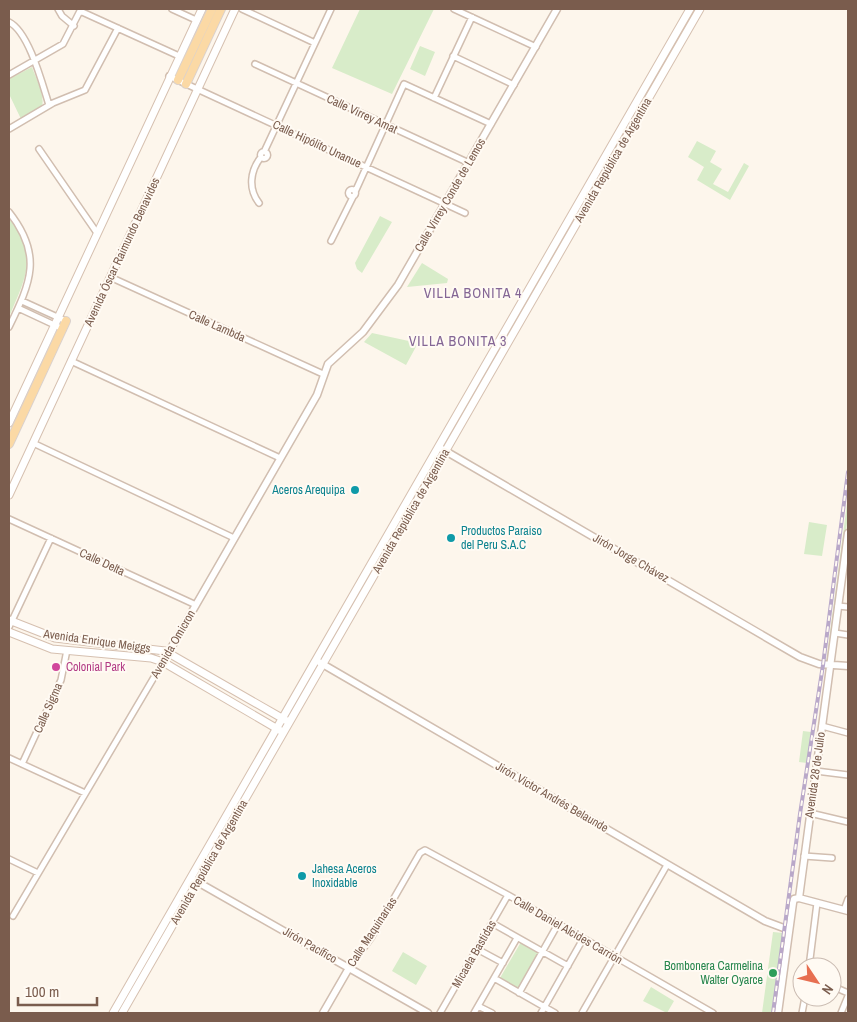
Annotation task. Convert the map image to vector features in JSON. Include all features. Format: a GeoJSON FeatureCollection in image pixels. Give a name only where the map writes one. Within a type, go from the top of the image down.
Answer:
{"type":"FeatureCollection","features":[{"type":"Feature","properties":{"kind":"main road"},"geometry":{"type":"LineString","coordinates":[[9,423],[169,76],[202,9]]}},
{"type":"Feature","properties":{"kind":"main road"},"geometry":{"type":"LineString","coordinates":[[178,80],[212,9]]}},
{"type":"Feature","properties":{"kind":"main road"},"geometry":{"type":"LineString","coordinates":[[186,84],[221,9]]}},
{"type":"Feature","properties":{"kind":"main road","name":"Avenida Óscar Raimundo Benavides"},"geometry":{"type":"LineString","coordinates":[[9,495],[235,9]]}},
{"type":"Feature","properties":{"kind":"main road","name":"Avenida República de Argentina"},"geometry":{"type":"LineString","coordinates":[[113,1013],[126,999],[594,187],[690,9]]}},
{"type":"Feature","properties":{"kind":"main road","name":"Avenida República de Argentina"},"geometry":{"type":"LineString","coordinates":[[635,114],[700,9]]}},
{"type":"Feature","properties":{"kind":"main road"},"geometry":{"type":"LineString","coordinates":[[9,444],[64,325]]}},
{"type":"Feature","properties":{"kind":"main road","name":"Avenida Enrique Meiggs"},"geometry":{"type":"LineString","coordinates":[[10,623],[55,638],[134,646],[168,653],[286,721]]}},
{"type":"Feature","properties":{"kind":"main road","name":"Avenida Enrique Meiggs"},"geometry":{"type":"LineString","coordinates":[[9,632],[41,646],[133,656],[163,662],[280,731]]}},
{"type":"Feature","properties":{"kind":"main road"},"geometry":{"type":"LineString","coordinates":[[133,656],[134,646]]}},
{"type":"Feature","properties":{"kind":"main road"},"geometry":{"type":"LineString","coordinates":[[179,670],[184,661]]}},
{"type":"Feature","properties":{"kind":"main road"},"geometry":{"type":"LineString","coordinates":[[254,716],[260,706]]}},
{"type":"Feature","properties":{"kind":"main road","name":"Avenida República de Argentina"},"geometry":{"type":"LineString","coordinates":[[122,1013],[126,999]]}},
{"type":"Feature","properties":{"kind":"street"},"geometry":{"type":"LineString","coordinates":[[58,9],[62,16],[74,26]]}},
{"type":"Feature","properties":{"kind":"street"},"geometry":{"type":"LineString","coordinates":[[172,9],[196,20]]}},
{"type":"Feature","properties":{"kind":"street"},"geometry":{"type":"LineString","coordinates":[[242,9],[315,43]]}},
{"type":"Feature","properties":{"kind":"street"},"geometry":{"type":"LineString","coordinates":[[258,203],[253,195],[251,184],[254,168],[261,158],[266,158],[267,154],[264,152],[331,9]]}},
{"type":"Feature","properties":{"kind":"street"},"geometry":{"type":"LineString","coordinates":[[454,9],[536,46]]}},
{"type":"Feature","properties":{"kind":"street","name":"Calle Virrey Conde de Lemos"},"geometry":{"type":"LineString","coordinates":[[324,371],[332,358],[363,332],[382,307],[446,204],[557,9]]}},
{"type":"Feature","properties":{"kind":"street"},"geometry":{"type":"LineString","coordinates":[[9,75],[63,44],[81,10],[179,56]]}},
{"type":"Feature","properties":{"kind":"street"},"geometry":{"type":"LineString","coordinates":[[434,98],[472,17]]}},
{"type":"Feature","properties":{"kind":"street"},"geometry":{"type":"LineString","coordinates":[[9,22],[18,27],[34,61],[49,105]]}},
{"type":"Feature","properties":{"kind":"street"},"geometry":{"type":"LineString","coordinates":[[9,128],[49,105],[85,90],[118,28]]}},
{"type":"Feature","properties":{"kind":"street"},"geometry":{"type":"LineString","coordinates":[[453,56],[514,84]]}},
{"type":"Feature","properties":{"kind":"street","name":"Calle Virrey Amat"},"geometry":{"type":"LineString","coordinates":[[256,64],[469,163]]}},
{"type":"Feature","properties":{"kind":"street","name":"Calle Hipólito Unanue"},"geometry":{"type":"LineString","coordinates":[[169,76],[465,213]]}},
{"type":"Feature","properties":{"kind":"street"},"geometry":{"type":"LineString","coordinates":[[331,241],[404,84],[491,124]]}},
{"type":"Feature","properties":{"kind":"street"},"geometry":{"type":"LineString","coordinates":[[39,149],[97,233]]}},
{"type":"Feature","properties":{"kind":"street"},"geometry":{"type":"LineString","coordinates":[[9,327],[22,301],[30,270],[31,255],[28,242],[10,214]]}},
{"type":"Feature","properties":{"kind":"street","name":"Calle Lambda"},"geometry":{"type":"LineString","coordinates":[[110,277],[324,371]]}},
{"type":"Feature","properties":{"kind":"street"},"geometry":{"type":"LineString","coordinates":[[22,301],[58,317],[64,325]]}},
{"type":"Feature","properties":{"kind":"street"},"geometry":{"type":"LineString","coordinates":[[18,308],[54,325],[64,325]]}},
{"type":"Feature","properties":{"kind":"street"},"geometry":{"type":"LineString","coordinates":[[71,361],[280,458]]}},
{"type":"Feature","properties":{"kind":"street","name":"Avenida Omicron"},"geometry":{"type":"LineString","coordinates":[[13,916],[163,662],[317,395],[324,371]]}},
{"type":"Feature","properties":{"kind":"street"},"geometry":{"type":"LineString","coordinates":[[33,443],[234,538]]}},
{"type":"Feature","properties":{"kind":"street","name":"Jirón Jorge Chávez"},"geometry":{"type":"LineString","coordinates":[[442,449],[800,657],[827,665],[848,666]]}},
{"type":"Feature","properties":{"kind":"street","name":"Calle Delta"},"geometry":{"type":"LineString","coordinates":[[9,519],[196,605]]}},
{"type":"Feature","properties":{"kind":"street","name":"Avenida 28 de Julio"},"geometry":{"type":"LineString","coordinates":[[778,1013],[793,901],[799,898],[822,726],[827,665],[835,633],[848,534]]}},
{"type":"Feature","properties":{"kind":"street"},"geometry":{"type":"LineString","coordinates":[[10,623],[51,538]]}},
{"type":"Feature","properties":{"kind":"street"},"geometry":{"type":"LineString","coordinates":[[838,606],[848,607]]}},
{"type":"Feature","properties":{"kind":"street"},"geometry":{"type":"LineString","coordinates":[[835,633],[848,635]]}},
{"type":"Feature","properties":{"kind":"street","name":"Calle Sigma"},"geometry":{"type":"LineString","coordinates":[[22,764],[61,680],[67,650]]}},
{"type":"Feature","properties":{"kind":"street","name":"Jirón Victor Andrés Belaunde"},"geometry":{"type":"LineString","coordinates":[[320,662],[770,924],[789,930]]}},
{"type":"Feature","properties":{"kind":"street"},"geometry":{"type":"LineString","coordinates":[[822,726],[848,733]]}},
{"type":"Feature","properties":{"kind":"street"},"geometry":{"type":"LineString","coordinates":[[9,758],[85,793]]}},
{"type":"Feature","properties":{"kind":"street"},"geometry":{"type":"LineString","coordinates":[[816,771],[848,774]]}},
{"type":"Feature","properties":{"kind":"street"},"geometry":{"type":"LineString","coordinates":[[810,813],[848,822]]}},
{"type":"Feature","properties":{"kind":"street","name":"Calle Daniel Alcides Carrión"},"geometry":{"type":"LineString","coordinates":[[422,851],[428,851],[508,895],[713,1013]]}},
{"type":"Feature","properties":{"kind":"street","name":"Calle Maquinarias"},"geometry":{"type":"LineString","coordinates":[[323,1013],[349,968],[371,938],[422,851]]}},
{"type":"Feature","properties":{"kind":"street"},"geometry":{"type":"LineString","coordinates":[[804,856],[832,858]]}},
{"type":"Feature","properties":{"kind":"street"},"geometry":{"type":"LineString","coordinates":[[9,859],[38,873]]}},
{"type":"Feature","properties":{"kind":"street"},"geometry":{"type":"LineString","coordinates":[[582,1013],[667,864]]}},
{"type":"Feature","properties":{"kind":"street","name":"Jirón Pacífico"},"geometry":{"type":"LineString","coordinates":[[194,880],[428,1013]]}},
{"type":"Feature","properties":{"kind":"street","name":"Micaela Bastidas"},"geometry":{"type":"LineString","coordinates":[[440,1013],[508,895]]}},
{"type":"Feature","properties":{"kind":"street"},"geometry":{"type":"LineString","coordinates":[[799,898],[846,911],[848,899]]}},
{"type":"Feature","properties":{"kind":"street"},"geometry":{"type":"LineString","coordinates":[[810,957],[816,903]]}},
{"type":"Feature","properties":{"kind":"street"},"geometry":{"type":"LineString","coordinates":[[492,923],[568,966]]}},
{"type":"Feature","properties":{"kind":"street"},"geometry":{"type":"LineString","coordinates":[[519,993],[558,924]]}},
{"type":"Feature","properties":{"kind":"street"},"geometry":{"type":"LineString","coordinates":[[474,1013],[517,938]]}},
{"type":"Feature","properties":{"kind":"street"},"geometry":{"type":"LineString","coordinates":[[541,1013],[583,939]]}},
{"type":"Feature","properties":{"kind":"street"},"geometry":{"type":"LineString","coordinates":[[477,949],[503,963]]}},
{"type":"Feature","properties":{"kind":"street"},"geometry":{"type":"LineString","coordinates":[[494,978],[555,1013]]}},
{"type":"Feature","properties":{"kind":"street"},"geometry":{"type":"LineString","coordinates":[[841,1013],[848,995]]}},
{"type":"Feature","properties":{"kind":"street"},"geometry":{"type":"LineString","coordinates":[[478,1006],[492,1013]]}},
{"type":"Feature","properties":{"kind":"green space"},"geometry":{"type":"Polygon","coordinates":[[[360,9],[434,9],[392,94],[332,68],[360,9]]]}},
{"type":"Feature","properties":{"kind":"green space"},"geometry":{"type":"Polygon","coordinates":[[[420,46],[435,52],[425,76],[410,69],[420,46]]]}},
{"type":"Feature","properties":{"kind":"green space"},"geometry":{"type":"Polygon","coordinates":[[[32,67],[41,92],[42,107],[21,119],[9,94],[9,79],[32,67]]]}},
{"type":"Feature","properties":{"kind":"green space"},"geometry":{"type":"Polygon","coordinates":[[[697,141],[716,151],[710,162],[722,169],[713,184],[728,192],[744,163],[749,166],[730,200],[697,180],[704,167],[688,157],[697,141]]]}},
{"type":"Feature","properties":{"kind":"green space"},"geometry":{"type":"Polygon","coordinates":[[[380,216],[392,222],[362,273],[357,269],[355,263],[380,216]]]}},
{"type":"Feature","properties":{"kind":"green space"},"geometry":{"type":"Polygon","coordinates":[[[9,219],[19,232],[24,244],[27,255],[27,267],[20,291],[9,317],[9,219]]]}},
{"type":"Feature","properties":{"kind":"green space"},"geometry":{"type":"Polygon","coordinates":[[[422,263],[448,279],[447,283],[407,287],[422,263]]]}},
{"type":"Feature","properties":{"kind":"green space"},"geometry":{"type":"Polygon","coordinates":[[[372,333],[418,343],[406,365],[364,342],[372,333]]]}},
{"type":"Feature","properties":{"kind":"green space"},"geometry":{"type":"Polygon","coordinates":[[[848,496],[848,516],[828,663],[826,663],[848,496]]]}},
{"type":"Feature","properties":{"kind":"green space"},"geometry":{"type":"Polygon","coordinates":[[[809,522],[827,525],[822,556],[804,554],[809,522]]]}},
{"type":"Feature","properties":{"kind":"green space"},"geometry":{"type":"Polygon","coordinates":[[[803,731],[811,732],[807,763],[799,762],[803,731]]]}},
{"type":"Feature","properties":{"kind":"green space","name":"Bombonera Carmelina Walter Oyarce"},"geometry":{"type":"Polygon","coordinates":[[[773,932],[783,933],[772,1013],[762,1013],[773,932]]]}},
{"type":"Feature","properties":{"kind":"green space"},"geometry":{"type":"Polygon","coordinates":[[[521,942],[539,952],[518,989],[500,978],[521,942]]]}},
{"type":"Feature","properties":{"kind":"green space"},"geometry":{"type":"Polygon","coordinates":[[[403,952],[427,966],[416,985],[392,971],[403,952]]]}},
{"type":"Feature","properties":{"kind":"green space"},"geometry":{"type":"Polygon","coordinates":[[[651,987],[674,1001],[667,1013],[643,1001],[651,987]]]}},
{"type":"Feature","properties":{"kind":"railway"},"geometry":{"type":"LineString","coordinates":[[773,1013],[800,814],[823,665],[848,472]]}},
{"type":"Feature","properties":{"kind":"place","name":"Aceros Arequipa"},"geometry":{"type":"Point","coordinates":[355,490]}},
{"type":"Feature","properties":{"kind":"place","name":"Productos Paraiso del Peru S.A.C"},"geometry":{"type":"Point","coordinates":[451,538]}},
{"type":"Feature","properties":{"kind":"place","name":"Colonial Park"},"geometry":{"type":"Point","coordinates":[56,667]}},
{"type":"Feature","properties":{"kind":"place","name":"Jahesa Aceros Inoxidable"},"geometry":{"type":"Point","coordinates":[302,876]}},
{"type":"Feature","properties":{"kind":"place","name":"Bombonera Carmelina Walter Oyarce"},"geometry":{"type":"Point","coordinates":[773,973]}},
{"type":"Feature","properties":{"kind":"district","name":"VILLA BONITA 4"},"geometry":{"type":"Point","coordinates":[473,293]}},
{"type":"Feature","properties":{"kind":"district","name":"VILLA BONITA 3"},"geometry":{"type":"Point","coordinates":[458,341]}}]}
